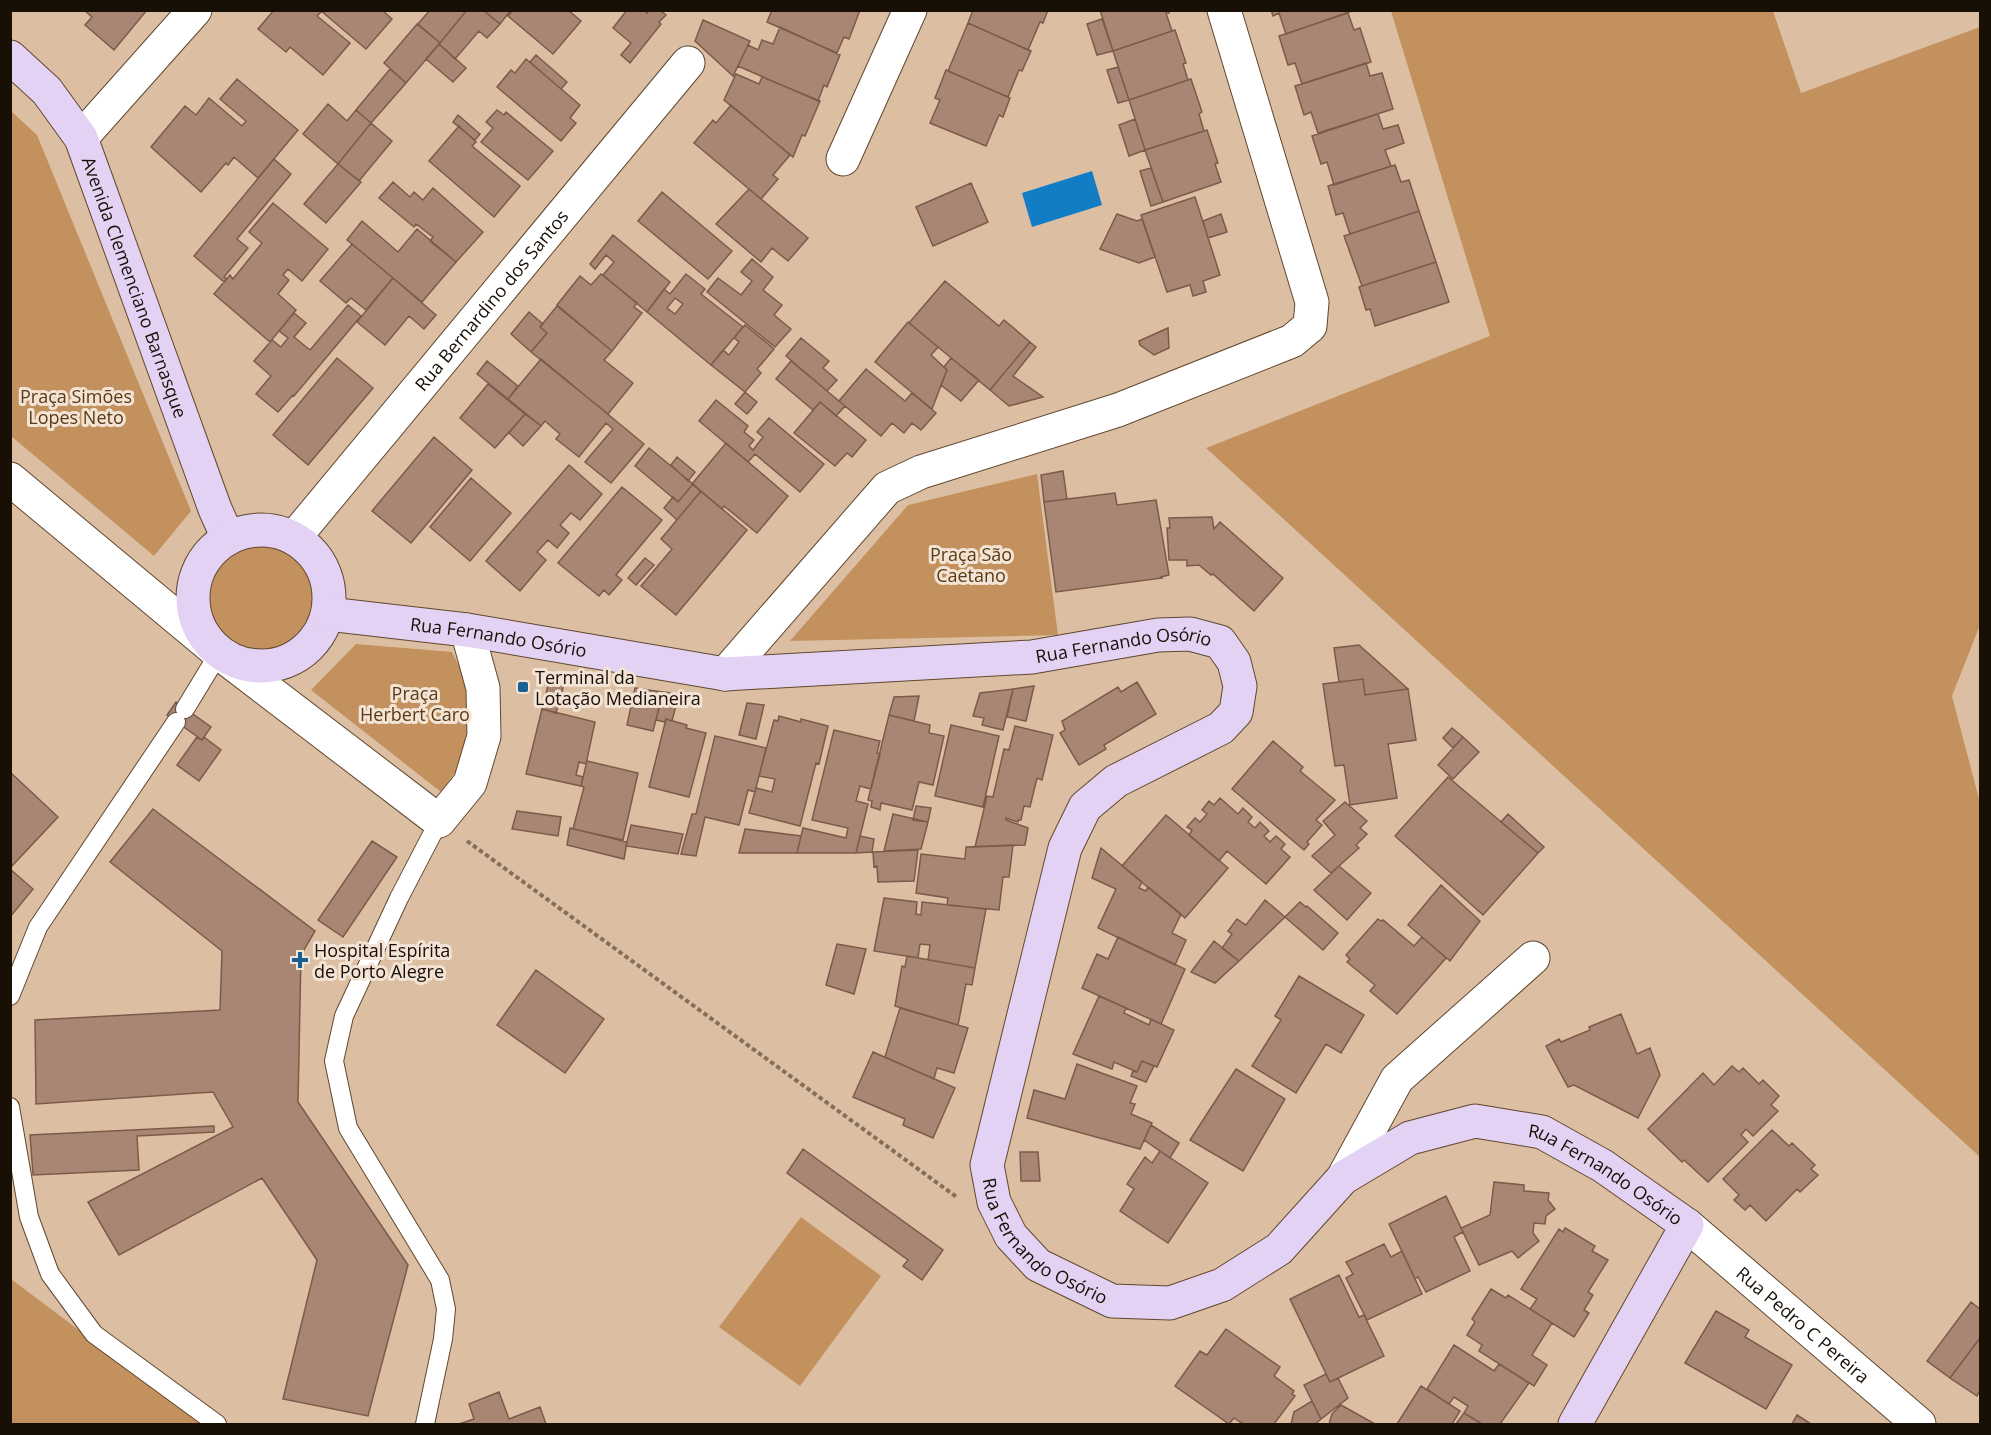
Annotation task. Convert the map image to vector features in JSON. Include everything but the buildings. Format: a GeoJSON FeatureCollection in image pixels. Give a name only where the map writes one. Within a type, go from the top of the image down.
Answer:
{"type":"FeatureCollection","features":[{"type":"Feature","properties":{"kind":"street"},"geometry":{"type":"LineString","coordinates":[[81,138],[195,10]]}},
{"type":"Feature","properties":{"kind":"street"},"geometry":{"type":"LineString","coordinates":[[843,159],[910,10]]}},
{"type":"Feature","properties":{"kind":"street"},"geometry":{"type":"LineString","coordinates":[[725,675],[886,488],[921,472],[1118,410],[1292,341],[1310,326],[1311,302],[1224,10]]}},
{"type":"Feature","properties":{"kind":"street","name":"Avenida Clemenciano Barnasque"},"geometry":{"type":"LineString","coordinates":[[10,57],[47,91],[81,138],[215,509],[228,538]]}},
{"type":"Feature","properties":{"kind":"street","name":"Rua Bernardino dos Santos"},"geometry":{"type":"LineString","coordinates":[[294,538],[688,63]]}},
{"type":"Feature","properties":{"kind":"street"},"geometry":{"type":"LineString","coordinates":[[10,479],[219,653],[439,821],[470,783],[484,736],[483,688],[467,630]]}},
{"type":"Feature","properties":{"kind":"street"},"geometry":{"type":"LineString","coordinates":[[249,531],[272,531],[294,538],[312,552],[324,571],[330,591],[328,614],[320,634],[303,652],[284,663],[251,665],[240,663],[219,653],[204,636],[195,615],[193,592],[198,571],[210,552],[228,538],[249,531]]}},
{"type":"Feature","properties":{"kind":"street","name":"Rua Fernando Osório"},"geometry":{"type":"LineString","coordinates":[[328,614],[467,630],[725,675],[1032,657],[1158,635],[1190,634],[1220,642],[1234,662],[1240,686],[1236,712],[1221,728],[1116,781],[1085,807],[1065,848],[987,1165],[994,1202],[1011,1236],[1038,1265],[1112,1301],[1170,1303],[1222,1285],[1279,1249],[1343,1178],[1397,1079],[1533,958]]}},
{"type":"Feature","properties":{"kind":"street","name":"Rua Fernando Osório"},"geometry":{"type":"LineString","coordinates":[[1343,1178],[1410,1138],[1475,1121],[1542,1132],[1603,1166],[1687,1225],[1575,1425]]}},
{"type":"Feature","properties":{"kind":"street","name":"Rua Pedro C Pereira"},"geometry":{"type":"LineString","coordinates":[[1687,1225],[1919,1425]]}},
{"type":"Feature","properties":{"kind":"lane"},"geometry":{"type":"LineString","coordinates":[[10,996],[38,927],[181,716],[219,653]]}},
{"type":"Feature","properties":{"kind":"lane"},"geometry":{"type":"LineString","coordinates":[[425,1425],[445,1319],[446,1309],[440,1280],[348,1128],[334,1061],[344,1016],[399,898],[439,821]]}},
{"type":"Feature","properties":{"kind":"lane"},"geometry":{"type":"LineString","coordinates":[[10,1107],[29,1217],[50,1274],[94,1334],[217,1425]]}},
{"type":"Feature","properties":{"kind":"path"},"geometry":{"type":"LineString","coordinates":[[439,821],[962,1201]]}},
{"type":"Feature","properties":{"kind":"green space"},"geometry":{"type":"Polygon","coordinates":[[[1391,11],[1773,11],[1801,93],[1980,27],[1980,625],[1952,696],[1980,803],[1980,1157],[1206,448],[1490,336],[1391,11]]]}},
{"type":"Feature","properties":{"kind":"green space","name":"Praça Simões Lopes Neto"},"geometry":{"type":"Polygon","coordinates":[[[11,111],[37,135],[191,511],[154,556],[11,436],[11,111]]]}},
{"type":"Feature","properties":{"kind":"green space","name":"Praça São Caetano"},"geometry":{"type":"Polygon","coordinates":[[[1037,474],[1058,635],[790,641],[908,505],[1037,474]]]}},
{"type":"Feature","properties":{"kind":"green space"},"geometry":{"type":"Polygon","coordinates":[[[261,544],[282,548],[299,560],[311,577],[315,598],[311,619],[299,636],[282,648],[261,652],[240,648],[223,636],[211,619],[207,598],[211,577],[223,560],[240,548],[261,544]]]}},
{"type":"Feature","properties":{"kind":"green space","name":"Praça Herbert Caro"},"geometry":{"type":"Polygon","coordinates":[[[356,644],[452,652],[468,684],[469,721],[461,764],[441,792],[311,690],[356,644]]]}},
{"type":"Feature","properties":{"kind":"green space"},"geometry":{"type":"Polygon","coordinates":[[[801,1217],[881,1276],[800,1386],[719,1327],[801,1217]]]}},
{"type":"Feature","properties":{"kind":"green space"},"geometry":{"type":"Polygon","coordinates":[[[11,1279],[204,1424],[11,1424],[11,1279]]]}},
{"type":"Feature","properties":{"kind":"water"},"geometry":{"type":"Polygon","coordinates":[[[1092,171],[1102,205],[1032,227],[1022,193],[1092,171]]]}},
{"type":"Feature","properties":{"kind":"place","name":"Terminal da Lotação Medianeira"},"geometry":{"type":"Point","coordinates":[523,687]}},
{"type":"Feature","properties":{"kind":"place","name":"Hospital Espírita de Porto Alegre"},"geometry":{"type":"Point","coordinates":[300,960]}}]}
